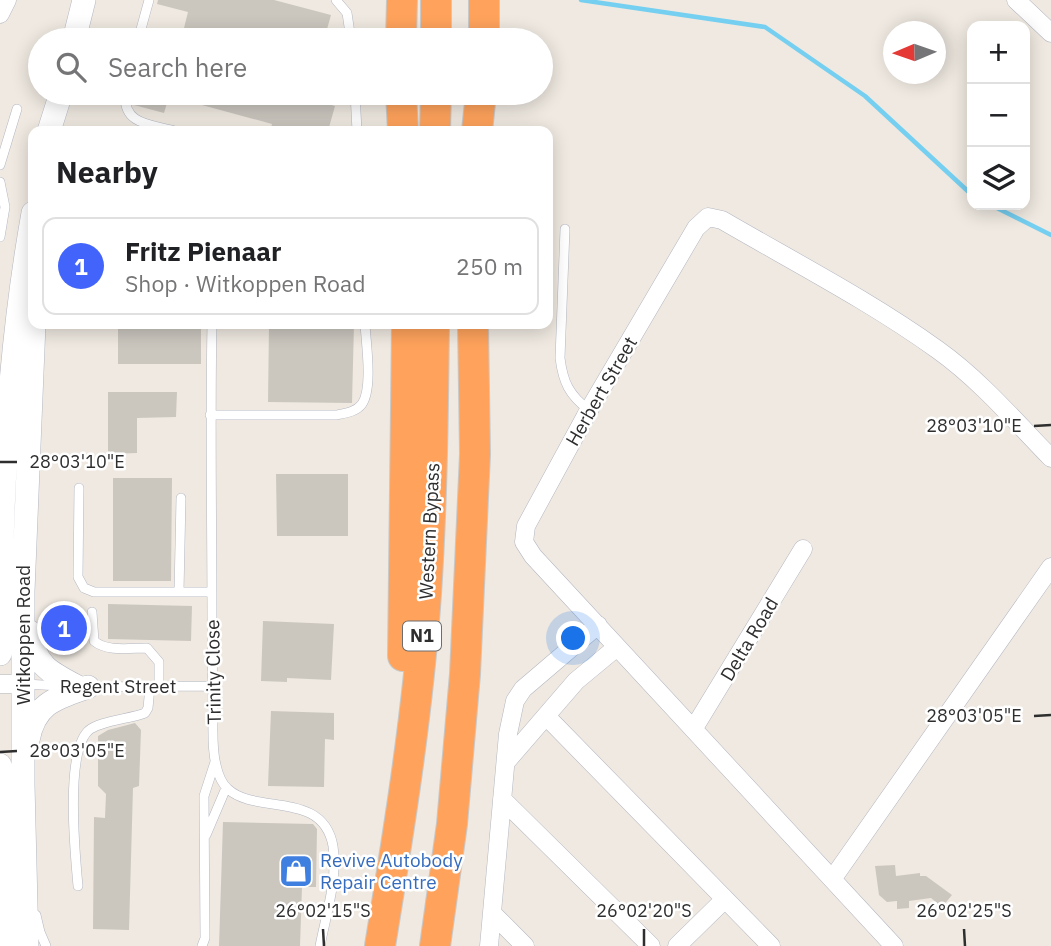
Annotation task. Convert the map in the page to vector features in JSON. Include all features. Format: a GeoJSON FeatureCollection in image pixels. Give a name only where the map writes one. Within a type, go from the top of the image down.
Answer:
{"type":"FeatureCollection","features":[{"type":"Feature","properties":{"kind":"highway"},"geometry":{"type":"LineString","coordinates":[[401,28],[402,0]]}},
{"type":"Feature","properties":{"kind":"highway"},"geometry":{"type":"LineString","coordinates":[[436,0],[436,28]]}},
{"type":"Feature","properties":{"kind":"highway"},"geometry":{"type":"LineString","coordinates":[[469,0],[469,28]]}},
{"type":"Feature","properties":{"kind":"highway"},"geometry":{"type":"LineString","coordinates":[[484,0],[484,28]]}},
{"type":"Feature","properties":{"kind":"highway"},"geometry":{"type":"LineString","coordinates":[[402,105],[403,126]]}},
{"type":"Feature","properties":{"kind":"highway"},"geometry":{"type":"LineString","coordinates":[[435,126],[436,105]]}},
{"type":"Feature","properties":{"kind":"highway"},"geometry":{"type":"LineString","coordinates":[[470,105],[471,126]]}},
{"type":"Feature","properties":{"kind":"highway"},"geometry":{"type":"LineString","coordinates":[[478,126],[480,105]]}},
{"type":"Feature","properties":{"kind":"highway"},"geometry":{"type":"LineString","coordinates":[[404,782],[402,677],[407,329]]}},
{"type":"Feature","properties":{"kind":"highway","name":"Western Bypass"},"geometry":{"type":"LineString","coordinates":[[380,946],[401,818],[426,595],[432,474],[434,329]]}},
{"type":"Feature","properties":{"kind":"highway","name":"N1"},"geometry":{"type":"LineString","coordinates":[[435,946],[452,824],[465,674],[475,454],[473,329]]}},
{"type":"Feature","properties":{"kind":"main road"},"geometry":{"type":"LineString","coordinates":[[77,28],[85,0]]}},
{"type":"Feature","properties":{"kind":"main road"},"geometry":{"type":"LineString","coordinates":[[50,126],[56,105]]}},
{"type":"Feature","properties":{"kind":"main road"},"geometry":{"type":"LineString","coordinates":[[59,126],[61,105]]}},
{"type":"Feature","properties":{"kind":"main road","name":"Witkoppen Road"},"geometry":{"type":"LineString","coordinates":[[0,654],[4,496],[15,334],[28,247]]}},
{"type":"Feature","properties":{"kind":"main road","name":"Witkoppen Road"},"geometry":{"type":"LineString","coordinates":[[27,946],[23,785],[23,592],[34,329]]}},
{"type":"Feature","properties":{"kind":"main road"},"geometry":{"type":"LineString","coordinates":[[23,592],[36,656],[47,669],[82,687]]}},
{"type":"Feature","properties":{"kind":"main road"},"geometry":{"type":"LineString","coordinates":[[23,785],[29,735],[38,713],[52,701],[82,687]]}},
{"type":"Feature","properties":{"kind":"main road"},"geometry":{"type":"LineString","coordinates":[[0,765],[8,946]]}},
{"type":"Feature","properties":{"kind":"street"},"geometry":{"type":"LineString","coordinates":[[0,15],[7,0]]}},
{"type":"Feature","properties":{"kind":"street"},"geometry":{"type":"LineString","coordinates":[[1016,0],[1050,28]]}},
{"type":"Feature","properties":{"kind":"street","name":"Herbert Street"},"geometry":{"type":"LineString","coordinates":[[894,946],[533,556],[524,542],[526,526],[589,410],[696,228],[708,217],[715,217],[856,298],[940,351],[980,386],[1051,458]]}},
{"type":"Feature","properties":{"kind":"street","name":"Delta Road"},"geometry":{"type":"LineString","coordinates":[[694,728],[803,549]]}},
{"type":"Feature","properties":{"kind":"street"},"geometry":{"type":"LineString","coordinates":[[832,878],[1051,567]]}},
{"type":"Feature","properties":{"kind":"street"},"geometry":{"type":"LineString","coordinates":[[489,946],[510,718],[515,701],[523,689],[598,625]]}},
{"type":"Feature","properties":{"kind":"street"},"geometry":{"type":"LineString","coordinates":[[506,762],[576,681],[617,647]]}},
{"type":"Feature","properties":{"kind":"street"},"geometry":{"type":"LineString","coordinates":[[0,684],[23,684]]}},
{"type":"Feature","properties":{"kind":"street"},"geometry":{"type":"LineString","coordinates":[[546,716],[771,946]]}},
{"type":"Feature","properties":{"kind":"street"},"geometry":{"type":"LineString","coordinates":[[502,799],[651,946]]}},
{"type":"Feature","properties":{"kind":"street"},"geometry":{"type":"LineString","coordinates":[[677,946],[724,899]]}},
{"type":"Feature","properties":{"kind":"street"},"geometry":{"type":"LineString","coordinates":[[493,915],[524,946]]}},
{"type":"Feature","properties":{"kind":"lane"},"geometry":{"type":"LineString","coordinates":[[141,28],[149,0]]}},
{"type":"Feature","properties":{"kind":"lane"},"geometry":{"type":"LineString","coordinates":[[336,0],[347,13],[349,28]]}},
{"type":"Feature","properties":{"kind":"lane"},"geometry":{"type":"LineString","coordinates":[[126,105],[131,117],[155,126]]}},
{"type":"Feature","properties":{"kind":"lane"},"geometry":{"type":"LineString","coordinates":[[356,105],[357,126]]}},
{"type":"Feature","properties":{"kind":"lane"},"geometry":{"type":"LineString","coordinates":[[0,166],[17,109]]}},
{"type":"Feature","properties":{"kind":"lane"},"geometry":{"type":"LineString","coordinates":[[0,182],[5,207],[0,237]]}},
{"type":"Feature","properties":{"kind":"lane"},"geometry":{"type":"LineString","coordinates":[[565,229],[560,358],[569,393],[589,410]]}},
{"type":"Feature","properties":{"kind":"lane","name":"Trinity Close"},"geometry":{"type":"LineString","coordinates":[[212,329],[212,686],[215,762],[226,788]]}},
{"type":"Feature","properties":{"kind":"lane"},"geometry":{"type":"LineString","coordinates":[[210,415],[337,415],[356,410],[362,404],[367,388],[365,329]]}},
{"type":"Feature","properties":{"kind":"lane"},"geometry":{"type":"LineString","coordinates":[[79,488],[78,577],[84,588],[94,592],[212,592]]}},
{"type":"Feature","properties":{"kind":"lane"},"geometry":{"type":"LineString","coordinates":[[178,592],[181,498]]}},
{"type":"Feature","properties":{"kind":"lane"},"geometry":{"type":"LineString","coordinates":[[78,886],[74,779],[81,742],[95,727],[145,713],[159,662],[147,648],[115,649],[99,646],[93,641],[92,612]]}},
{"type":"Feature","properties":{"kind":"lane","name":"Regent Street"},"geometry":{"type":"LineString","coordinates":[[23,684],[82,687],[212,686]]}},
{"type":"Feature","properties":{"kind":"lane"},"geometry":{"type":"LineString","coordinates":[[202,946],[205,938],[204,796],[215,762]]}},
{"type":"Feature","properties":{"kind":"lane"},"geometry":{"type":"LineString","coordinates":[[204,839],[226,788],[237,795],[309,813],[321,823],[332,845],[333,871],[320,946]]}},
{"type":"Feature","properties":{"kind":"lane"},"geometry":{"type":"LineString","coordinates":[[24,834],[33,867],[37,920],[46,946]]}},
{"type":"Feature","properties":{"kind":"building"},"geometry":{"type":"Polygon","coordinates":[[[158,0],[274,0],[331,15],[327,28],[184,28],[188,12],[157,4],[158,0]]]}},
{"type":"Feature","properties":{"kind":"building"},"geometry":{"type":"Polygon","coordinates":[[[134,105],[166,105],[164,113],[134,105]]]}},
{"type":"Feature","properties":{"kind":"building"},"geometry":{"type":"Polygon","coordinates":[[[202,105],[335,106],[329,126],[272,124],[202,105]]]}},
{"type":"Feature","properties":{"kind":"building"},"geometry":{"type":"Polygon","coordinates":[[[118,329],[201,329],[201,364],[118,364],[118,329]]]}},
{"type":"Feature","properties":{"kind":"building"},"geometry":{"type":"Polygon","coordinates":[[[269,329],[354,329],[352,403],[268,402],[269,329]]]}},
{"type":"Feature","properties":{"kind":"building"},"geometry":{"type":"Polygon","coordinates":[[[108,392],[177,392],[176,417],[137,418],[137,453],[108,454],[108,392]]]}},
{"type":"Feature","properties":{"kind":"building"},"geometry":{"type":"Polygon","coordinates":[[[276,474],[348,474],[348,536],[277,536],[276,474]]]}},
{"type":"Feature","properties":{"kind":"building"},"geometry":{"type":"Polygon","coordinates":[[[113,478],[172,478],[171,581],[113,581],[113,478]]]}},
{"type":"Feature","properties":{"kind":"building"},"geometry":{"type":"Polygon","coordinates":[[[108,604],[192,606],[191,641],[108,639],[108,604]]]}},
{"type":"Feature","properties":{"kind":"building"},"geometry":{"type":"Polygon","coordinates":[[[263,621],[334,624],[331,680],[287,678],[287,682],[261,681],[263,621]]]}},
{"type":"Feature","properties":{"kind":"building"},"geometry":{"type":"Polygon","coordinates":[[[271,711],[334,713],[334,740],[325,739],[324,787],[268,786],[271,711]]]}},
{"type":"Feature","properties":{"kind":"building"},"geometry":{"type":"Polygon","coordinates":[[[135,723],[141,730],[139,786],[133,788],[129,930],[93,929],[94,817],[105,818],[106,794],[98,786],[98,736],[108,730],[135,723]]]}},
{"type":"Feature","properties":{"kind":"building"},"geometry":{"type":"Polygon","coordinates":[[[223,822],[313,824],[317,829],[316,887],[302,887],[300,946],[219,946],[223,822]]]}},
{"type":"Feature","properties":{"kind":"building"},"geometry":{"type":"Polygon","coordinates":[[[895,865],[896,876],[920,873],[920,876],[926,876],[952,895],[942,907],[931,898],[909,901],[909,908],[897,909],[897,901],[887,902],[879,895],[875,866],[895,865]]]}},
{"type":"Feature","properties":{"kind":"waterway"},"geometry":{"type":"LineString","coordinates":[[581,0],[765,27],[865,96],[967,190]]}},
{"type":"Feature","properties":{"kind":"waterway"},"geometry":{"type":"LineString","coordinates":[[1001,210],[1051,235]]}},
{"type":"Feature","properties":{"kind":"place","name":"Fritz Pienaar"},"geometry":{"type":"Point","coordinates":[64,628]}},
{"type":"Feature","properties":{"kind":"place","name":"Revive Autobody Repair Centre"},"geometry":{"type":"Point","coordinates":[296,871]}}]}
